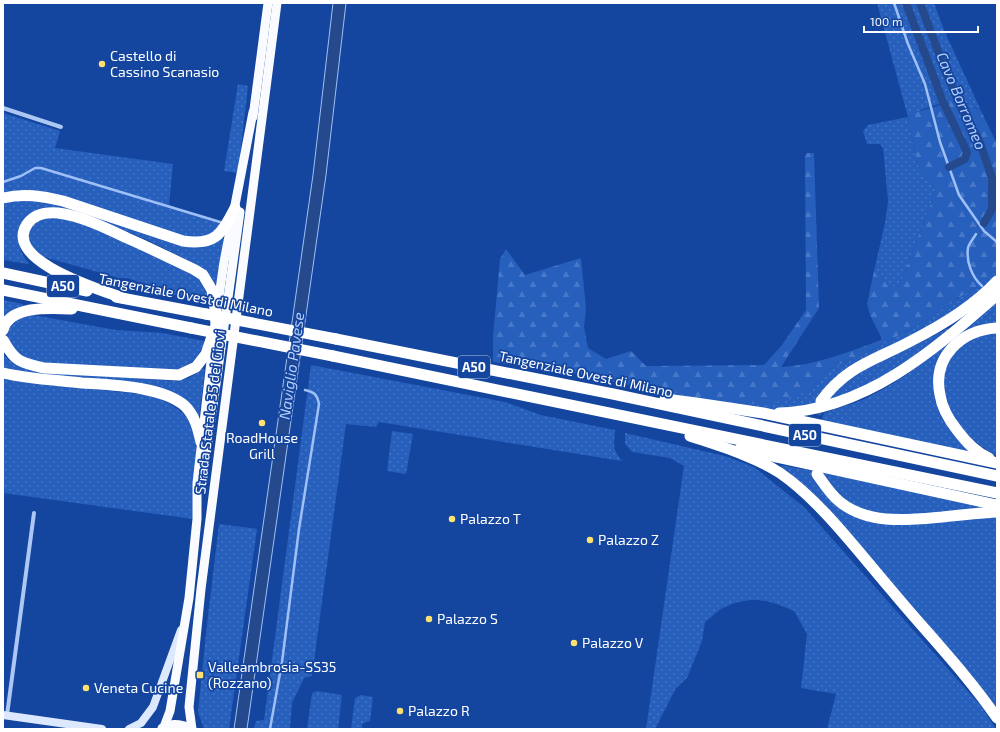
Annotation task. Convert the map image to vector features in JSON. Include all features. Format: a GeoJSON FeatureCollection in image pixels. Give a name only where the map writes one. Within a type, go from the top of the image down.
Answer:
{"type":"FeatureCollection","features":[{"type":"Feature","properties":{"kind":"highway"},"geometry":{"type":"LineString","coordinates":[[3,198],[24,195],[49,197],[183,241],[191,242],[206,241],[217,235],[225,228],[235,208]]}},
{"type":"Feature","properties":{"kind":"highway"},"geometry":{"type":"LineString","coordinates":[[3,340],[11,354],[23,363],[44,368],[179,375],[196,367],[206,354],[216,325],[212,290],[203,275],[195,270],[109,229],[65,214],[43,214],[36,216],[26,225],[22,236],[24,246],[36,261],[64,276],[123,298]]}},
{"type":"Feature","properties":{"kind":"highway","name":"Tangenziale Ovest di Milano"},"geometry":{"type":"LineString","coordinates":[[3,273],[613,394],[997,476]]}},
{"type":"Feature","properties":{"kind":"highway"},"geometry":{"type":"LineString","coordinates":[[821,401],[831,388],[848,373],[954,317],[976,301],[997,281]]}},
{"type":"Feature","properties":{"kind":"highway","name":"A50"},"geometry":{"type":"LineString","coordinates":[[3,290],[116,314],[333,356],[997,493]]}},
{"type":"Feature","properties":{"kind":"highway"},"geometry":{"type":"LineString","coordinates":[[763,413],[784,413],[811,409],[848,399],[870,389],[893,377],[922,356],[997,295]]}},
{"type":"Feature","properties":{"kind":"highway"},"geometry":{"type":"LineString","coordinates":[[3,330],[9,318],[24,311],[70,309],[116,314]]}},
{"type":"Feature","properties":{"kind":"highway"},"geometry":{"type":"LineString","coordinates":[[997,328],[987,329],[971,334],[956,344],[950,351],[942,366],[939,388],[944,409],[963,438],[971,447],[997,462]]}},
{"type":"Feature","properties":{"kind":"highway"},"geometry":{"type":"LineString","coordinates":[[3,373],[25,378],[126,386],[151,391],[172,398],[185,407],[195,420],[201,442]]}},
{"type":"Feature","properties":{"kind":"highway"},"geometry":{"type":"LineString","coordinates":[[613,394],[696,402],[763,413],[997,462]]}},
{"type":"Feature","properties":{"kind":"highway"},"geometry":{"type":"LineString","coordinates":[[646,421],[705,441],[765,464],[796,486],[849,541],[977,691],[997,718]]}},
{"type":"Feature","properties":{"kind":"highway"},"geometry":{"type":"LineString","coordinates":[[705,441],[997,505]]}},
{"type":"Feature","properties":{"kind":"highway"},"geometry":{"type":"LineString","coordinates":[[817,474],[840,502],[850,509],[880,519],[911,520],[997,512]]}},
{"type":"Feature","properties":{"kind":"main road","name":"Strada Statale 35 dei Giovi"},"geometry":{"type":"LineString","coordinates":[[197,518],[268,3]]}},
{"type":"Feature","properties":{"kind":"main road","name":"Strada Statale 35 dei Giovi"},"geometry":{"type":"LineString","coordinates":[[192,729],[190,700],[200,596],[277,3]]}},
{"type":"Feature","properties":{"kind":"main road"},"geometry":{"type":"LineString","coordinates":[[163,728],[170,711],[187,612],[197,518],[196,483],[224,262],[253,112]]}},
{"type":"Feature","properties":{"kind":"main road"},"geometry":{"type":"LineString","coordinates":[[129,729],[141,723],[153,707],[187,612]]}},
{"type":"Feature","properties":{"kind":"main road"},"geometry":{"type":"LineString","coordinates":[[5,715],[102,729]]}},
{"type":"Feature","properties":{"kind":"main road"},"geometry":{"type":"LineString","coordinates":[[163,728],[179,724],[192,729]]}},
{"type":"Feature","properties":{"kind":"street"},"geometry":{"type":"LineString","coordinates":[[3,108],[61,127]]}},
{"type":"Feature","properties":{"kind":"street"},"geometry":{"type":"LineString","coordinates":[[5,715],[34,513]]}},
{"type":"Feature","properties":{"kind":"green space"},"geometry":{"type":"Polygon","coordinates":[[[877,3],[934,3],[944,30],[982,113],[974,106],[962,102],[954,102],[929,107],[908,118],[917,164],[936,190],[899,287],[888,286],[879,272],[874,271],[885,223],[888,201],[883,148],[880,144],[867,144],[863,131],[868,125],[908,117],[877,3]]]}},
{"type":"Feature","properties":{"kind":"green space"},"geometry":{"type":"Polygon","coordinates":[[[238,84],[248,86],[238,173],[224,171],[238,84]]]}},
{"type":"Feature","properties":{"kind":"green space"},"geometry":{"type":"Polygon","coordinates":[[[950,102],[970,104],[982,113],[997,144],[997,270],[985,283],[969,291],[922,323],[872,350],[827,370],[809,391],[770,404],[722,403],[619,380],[493,362],[493,336],[500,259],[506,249],[525,275],[581,258],[586,308],[584,327],[588,348],[606,359],[631,351],[646,366],[764,365],[782,345],[806,310],[805,157],[807,153],[814,153],[819,308],[781,367],[820,361],[881,340],[867,304],[874,271],[879,272],[888,286],[899,287],[936,190],[917,164],[908,118],[914,113],[950,102]]]}},
{"type":"Feature","properties":{"kind":"green space"},"geometry":{"type":"Polygon","coordinates":[[[3,113],[60,131],[55,148],[173,164],[169,205],[221,221],[221,227],[203,238],[191,238],[138,221],[3,194],[3,113]]]}},
{"type":"Feature","properties":{"kind":"green space"},"geometry":{"type":"Polygon","coordinates":[[[12,200],[43,200],[178,243],[222,238],[224,239],[216,284],[203,271],[193,264],[163,247],[103,223],[57,209],[19,233],[21,250],[29,263],[28,264],[3,260],[3,202],[12,200]]]}},
{"type":"Feature","properties":{"kind":"green space"},"geometry":{"type":"Polygon","coordinates":[[[51,218],[80,223],[107,232],[187,270],[204,283],[209,304],[147,288],[148,284],[126,278],[119,278],[44,257],[32,247],[28,237],[29,231],[33,225],[40,220],[51,218]]]}},
{"type":"Feature","properties":{"kind":"green space"},"geometry":{"type":"Polygon","coordinates":[[[997,270],[997,275],[986,286],[949,315],[925,329],[854,365],[816,402],[807,405],[774,410],[721,405],[601,379],[598,377],[619,380],[809,391],[827,370],[872,350],[922,323],[969,291],[985,283],[997,270]]]}},
{"type":"Feature","properties":{"kind":"green space"},"geometry":{"type":"Polygon","coordinates":[[[3,300],[23,304],[24,307],[3,323],[3,300]]]}},
{"type":"Feature","properties":{"kind":"green space"},"geometry":{"type":"Polygon","coordinates":[[[997,301],[997,324],[982,325],[968,329],[956,337],[946,347],[939,360],[935,374],[934,388],[938,410],[950,430],[971,453],[820,424],[824,413],[862,400],[899,380],[933,355],[997,301]]]}},
{"type":"Feature","properties":{"kind":"green space"},"geometry":{"type":"Polygon","coordinates":[[[33,315],[116,330],[162,333],[205,341],[193,361],[174,372],[40,364],[18,355],[7,337],[10,328],[16,321],[33,315]]]}},
{"type":"Feature","properties":{"kind":"green space"},"geometry":{"type":"Polygon","coordinates":[[[948,328],[949,330],[878,383],[827,401],[846,381],[869,366],[948,328]]]}},
{"type":"Feature","properties":{"kind":"green space"},"geometry":{"type":"Polygon","coordinates":[[[997,334],[997,456],[973,439],[962,428],[946,403],[943,390],[944,376],[953,354],[968,341],[974,338],[997,334]]]}},
{"type":"Feature","properties":{"kind":"green space"},"geometry":{"type":"Polygon","coordinates":[[[3,354],[11,362],[21,367],[42,372],[177,381],[189,378],[205,369],[199,418],[182,400],[27,375],[3,369],[3,354]]]}},
{"type":"Feature","properties":{"kind":"green space"},"geometry":{"type":"Polygon","coordinates":[[[311,365],[505,402],[541,415],[615,430],[614,447],[622,461],[379,422],[376,427],[346,424],[312,676],[304,678],[292,703],[290,729],[254,729],[256,721],[264,720],[311,365]]]}},
{"type":"Feature","properties":{"kind":"green space"},"geometry":{"type":"Polygon","coordinates":[[[3,378],[52,385],[139,394],[159,399],[179,410],[187,418],[193,428],[195,437],[196,460],[193,519],[3,493],[3,378]]]}},
{"type":"Feature","properties":{"kind":"green space"},"geometry":{"type":"Polygon","coordinates":[[[392,431],[413,434],[406,474],[387,471],[392,431]]]}},
{"type":"Feature","properties":{"kind":"green space"},"geometry":{"type":"Polygon","coordinates":[[[625,433],[725,456],[754,467],[804,507],[981,706],[996,729],[827,729],[836,694],[801,688],[807,634],[794,611],[776,604],[760,600],[752,600],[735,603],[725,607],[705,622],[702,641],[687,678],[676,688],[655,729],[646,729],[684,466],[670,458],[632,452],[625,444],[625,433]]]}},
{"type":"Feature","properties":{"kind":"green space"},"geometry":{"type":"Polygon","coordinates":[[[781,465],[813,471],[839,507],[857,518],[880,523],[997,517],[997,711],[781,469],[781,465]]]}},
{"type":"Feature","properties":{"kind":"green space"},"geometry":{"type":"Polygon","coordinates":[[[823,473],[985,506],[985,508],[923,515],[891,515],[876,513],[853,506],[837,493],[823,473]]]}},
{"type":"Feature","properties":{"kind":"green space"},"geometry":{"type":"Polygon","coordinates":[[[219,524],[257,529],[229,729],[204,729],[198,712],[219,524]]]}},
{"type":"Feature","properties":{"kind":"green space"},"geometry":{"type":"Polygon","coordinates":[[[317,691],[342,695],[338,729],[307,729],[312,693],[317,691]]]}},
{"type":"Feature","properties":{"kind":"green space"},"geometry":{"type":"Polygon","coordinates":[[[361,695],[373,697],[370,721],[362,724],[362,729],[351,729],[355,698],[361,695]]]}},
{"type":"Feature","properties":{"kind":"water","name":"Naviglio Pavese"},"geometry":{"type":"Polygon","coordinates":[[[333,3],[346,3],[326,175],[247,729],[234,729],[313,175],[333,3]]]}},
{"type":"Feature","properties":{"kind":"waterway"},"geometry":{"type":"LineString","coordinates":[[894,3],[908,44],[925,84],[940,142],[959,195],[984,231],[997,242]]}},
{"type":"Feature","properties":{"kind":"waterway"},"geometry":{"type":"LineString","coordinates":[[906,3],[943,102],[967,152],[965,159],[949,167]]}},
{"type":"Feature","properties":{"kind":"waterway","name":"Cavo Borromeo"},"geometry":{"type":"LineString","coordinates":[[920,3],[947,75],[963,112],[979,140],[992,178],[992,209],[984,223]]}},
{"type":"Feature","properties":{"kind":"waterway"},"geometry":{"type":"LineString","coordinates":[[3,182],[21,176],[35,168],[41,168],[220,222]]}},
{"type":"Feature","properties":{"kind":"waterway","name":"Cavo Borromeo"},"geometry":{"type":"LineString","coordinates":[[976,234],[970,242],[968,248],[968,259],[970,269],[982,286]]}},
{"type":"Feature","properties":{"kind":"waterway"},"geometry":{"type":"LineString","coordinates":[[270,729],[282,662],[299,529],[319,404],[315,394],[305,390]]}},
{"type":"Feature","properties":{"kind":"tunnel"},"geometry":{"type":"LineString","coordinates":[[813,462],[809,447],[810,431],[814,416],[821,402]]}},
{"type":"Feature","properties":{"kind":"place","name":"Castello di Cassino Scanasio"},"geometry":{"type":"Point","coordinates":[102,64]}},
{"type":"Feature","properties":{"kind":"place","name":"RoadHouse Grill"},"geometry":{"type":"Point","coordinates":[262,423]}},
{"type":"Feature","properties":{"kind":"place","name":"Palazzo T"},"geometry":{"type":"Point","coordinates":[452,519]}},
{"type":"Feature","properties":{"kind":"place","name":"Palazzo Z"},"geometry":{"type":"Point","coordinates":[590,540]}},
{"type":"Feature","properties":{"kind":"place","name":"Palazzo S"},"geometry":{"type":"Point","coordinates":[429,619]}},
{"type":"Feature","properties":{"kind":"place","name":"Palazzo V"},"geometry":{"type":"Point","coordinates":[574,643]}},
{"type":"Feature","properties":{"kind":"place","name":"Valleambrosia-SS35 (Rozzano)"},"geometry":{"type":"Point","coordinates":[200,675]}},
{"type":"Feature","properties":{"kind":"place","name":"Veneta Cucine"},"geometry":{"type":"Point","coordinates":[86,688]}},
{"type":"Feature","properties":{"kind":"place","name":"Palazzo R"},"geometry":{"type":"Point","coordinates":[400,711]}}]}
